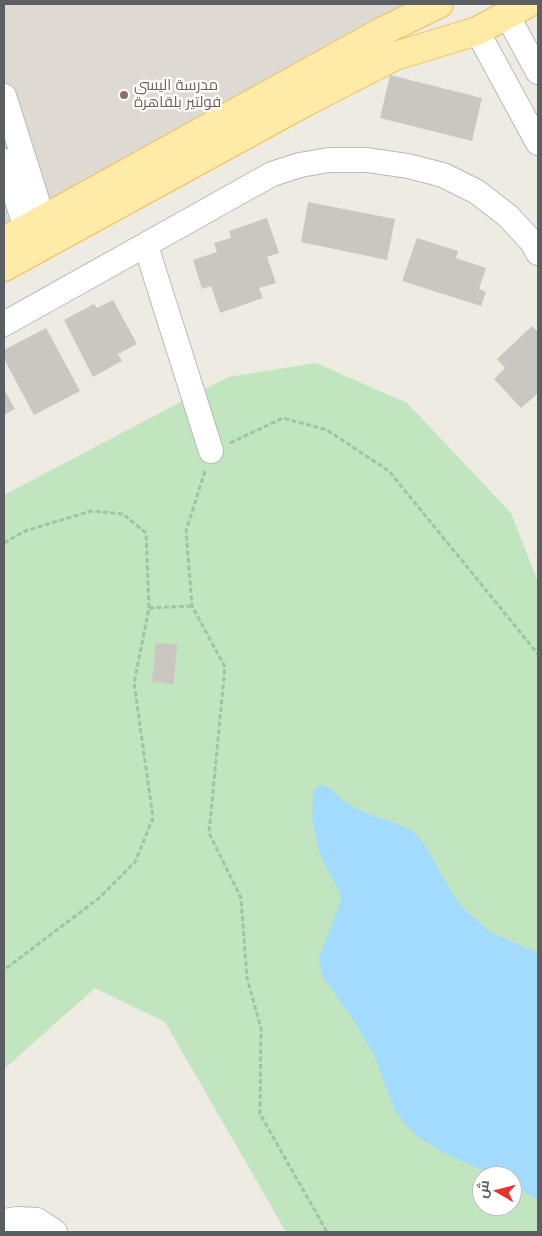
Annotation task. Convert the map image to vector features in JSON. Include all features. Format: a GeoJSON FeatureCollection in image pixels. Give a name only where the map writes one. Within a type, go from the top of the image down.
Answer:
{"type":"FeatureCollection","features":[{"type":"Feature","properties":{"kind":"main road"},"geometry":{"type":"LineString","coordinates":[[24,229],[383,31],[439,4]]}},
{"type":"Feature","properties":{"kind":"main road"},"geometry":{"type":"LineString","coordinates":[[4,266],[282,114],[395,56],[478,30],[517,9]]}},
{"type":"Feature","properties":{"kind":"street"},"geometry":{"type":"LineString","coordinates":[[517,9],[538,72]]}},
{"type":"Feature","properties":{"kind":"street"},"geometry":{"type":"LineString","coordinates":[[478,30],[538,143]]}},
{"type":"Feature","properties":{"kind":"street"},"geometry":{"type":"LineString","coordinates":[[4,96],[24,229]]}},
{"type":"Feature","properties":{"kind":"street"},"geometry":{"type":"LineString","coordinates":[[4,324],[272,174],[300,165],[329,160],[367,160],[408,166],[443,175],[477,192],[508,216],[532,242],[538,253]]}},
{"type":"Feature","properties":{"kind":"street"},"geometry":{"type":"LineString","coordinates":[[4,161],[24,229]]}},
{"type":"Feature","properties":{"kind":"street"},"geometry":{"type":"LineString","coordinates":[[146,246],[210,451]]}},
{"type":"Feature","properties":{"kind":"street"},"geometry":{"type":"LineString","coordinates":[[4,1221],[18,1219],[37,1220],[55,1232]]}},
{"type":"Feature","properties":{"kind":"path"},"geometry":{"type":"LineString","coordinates":[[327,1232],[260,1114],[261,1028],[248,978],[240,898],[209,833],[225,667],[192,606],[186,531],[210,451],[283,418],[327,430],[389,471],[538,654]]}},
{"type":"Feature","properties":{"kind":"path"},"geometry":{"type":"LineString","coordinates":[[4,543],[24,531],[91,511],[123,514],[146,533],[149,608],[134,683],[153,818],[136,862],[99,898],[4,970]]}},
{"type":"Feature","properties":{"kind":"path"},"geometry":{"type":"LineString","coordinates":[[149,608],[192,606]]}},
{"type":"Feature","properties":{"kind":"shaded area","name":"مدرسة اليسي فولتير بلقاهرة"},"geometry":{"type":"Polygon","coordinates":[[[4,4],[413,4],[4,226],[4,4]]]}},
{"type":"Feature","properties":{"kind":"green space"},"geometry":{"type":"Polygon","coordinates":[[[316,363],[407,403],[511,513],[538,582],[538,1232],[286,1232],[165,1022],[95,988],[4,1069],[4,495],[228,377],[316,363]]]}},
{"type":"Feature","properties":{"kind":"water"},"geometry":{"type":"Polygon","coordinates":[[[321,785],[328,787],[344,801],[359,810],[405,827],[416,834],[425,845],[462,907],[490,932],[538,953],[538,1200],[522,1191],[522,1166],[473,1166],[442,1152],[417,1136],[394,1109],[375,1057],[354,1021],[324,978],[320,968],[319,957],[341,901],[340,893],[320,855],[312,819],[313,792],[316,787],[321,785]]]}},
{"type":"Feature","properties":{"kind":"building"},"geometry":{"type":"Polygon","coordinates":[[[390,75],[482,98],[472,141],[380,118],[390,75]]]}},
{"type":"Feature","properties":{"kind":"building"},"geometry":{"type":"Polygon","coordinates":[[[308,202],[395,219],[387,260],[301,242],[308,202]]]}},
{"type":"Feature","properties":{"kind":"building"},"geometry":{"type":"Polygon","coordinates":[[[267,218],[279,253],[267,257],[276,283],[259,288],[263,298],[220,313],[211,286],[202,289],[193,260],[217,252],[214,243],[231,238],[229,231],[267,218]]]}},
{"type":"Feature","properties":{"kind":"building"},"geometry":{"type":"Polygon","coordinates":[[[417,238],[458,251],[456,258],[486,268],[479,289],[486,292],[481,306],[402,281],[417,238]]]}},
{"type":"Feature","properties":{"kind":"building"},"geometry":{"type":"Polygon","coordinates":[[[113,300],[137,344],[118,354],[122,361],[93,377],[64,320],[94,304],[97,308],[113,300]]]}},
{"type":"Feature","properties":{"kind":"building"},"geometry":{"type":"Polygon","coordinates":[[[532,326],[538,332],[538,395],[521,408],[494,379],[505,368],[497,359],[532,326]]]}},
{"type":"Feature","properties":{"kind":"building"},"geometry":{"type":"Polygon","coordinates":[[[46,328],[80,391],[34,415],[4,359],[4,350],[46,328]]]}},
{"type":"Feature","properties":{"kind":"building"},"geometry":{"type":"Polygon","coordinates":[[[4,389],[15,409],[4,415],[4,389]]]}},
{"type":"Feature","properties":{"kind":"building"},"geometry":{"type":"Polygon","coordinates":[[[156,643],[177,644],[174,684],[152,682],[156,643]]]}},
{"type":"Feature","properties":{"kind":"place","name":"مدرسة اليسي فولتير بلقاهرة"},"geometry":{"type":"Point","coordinates":[124,95]}}]}
